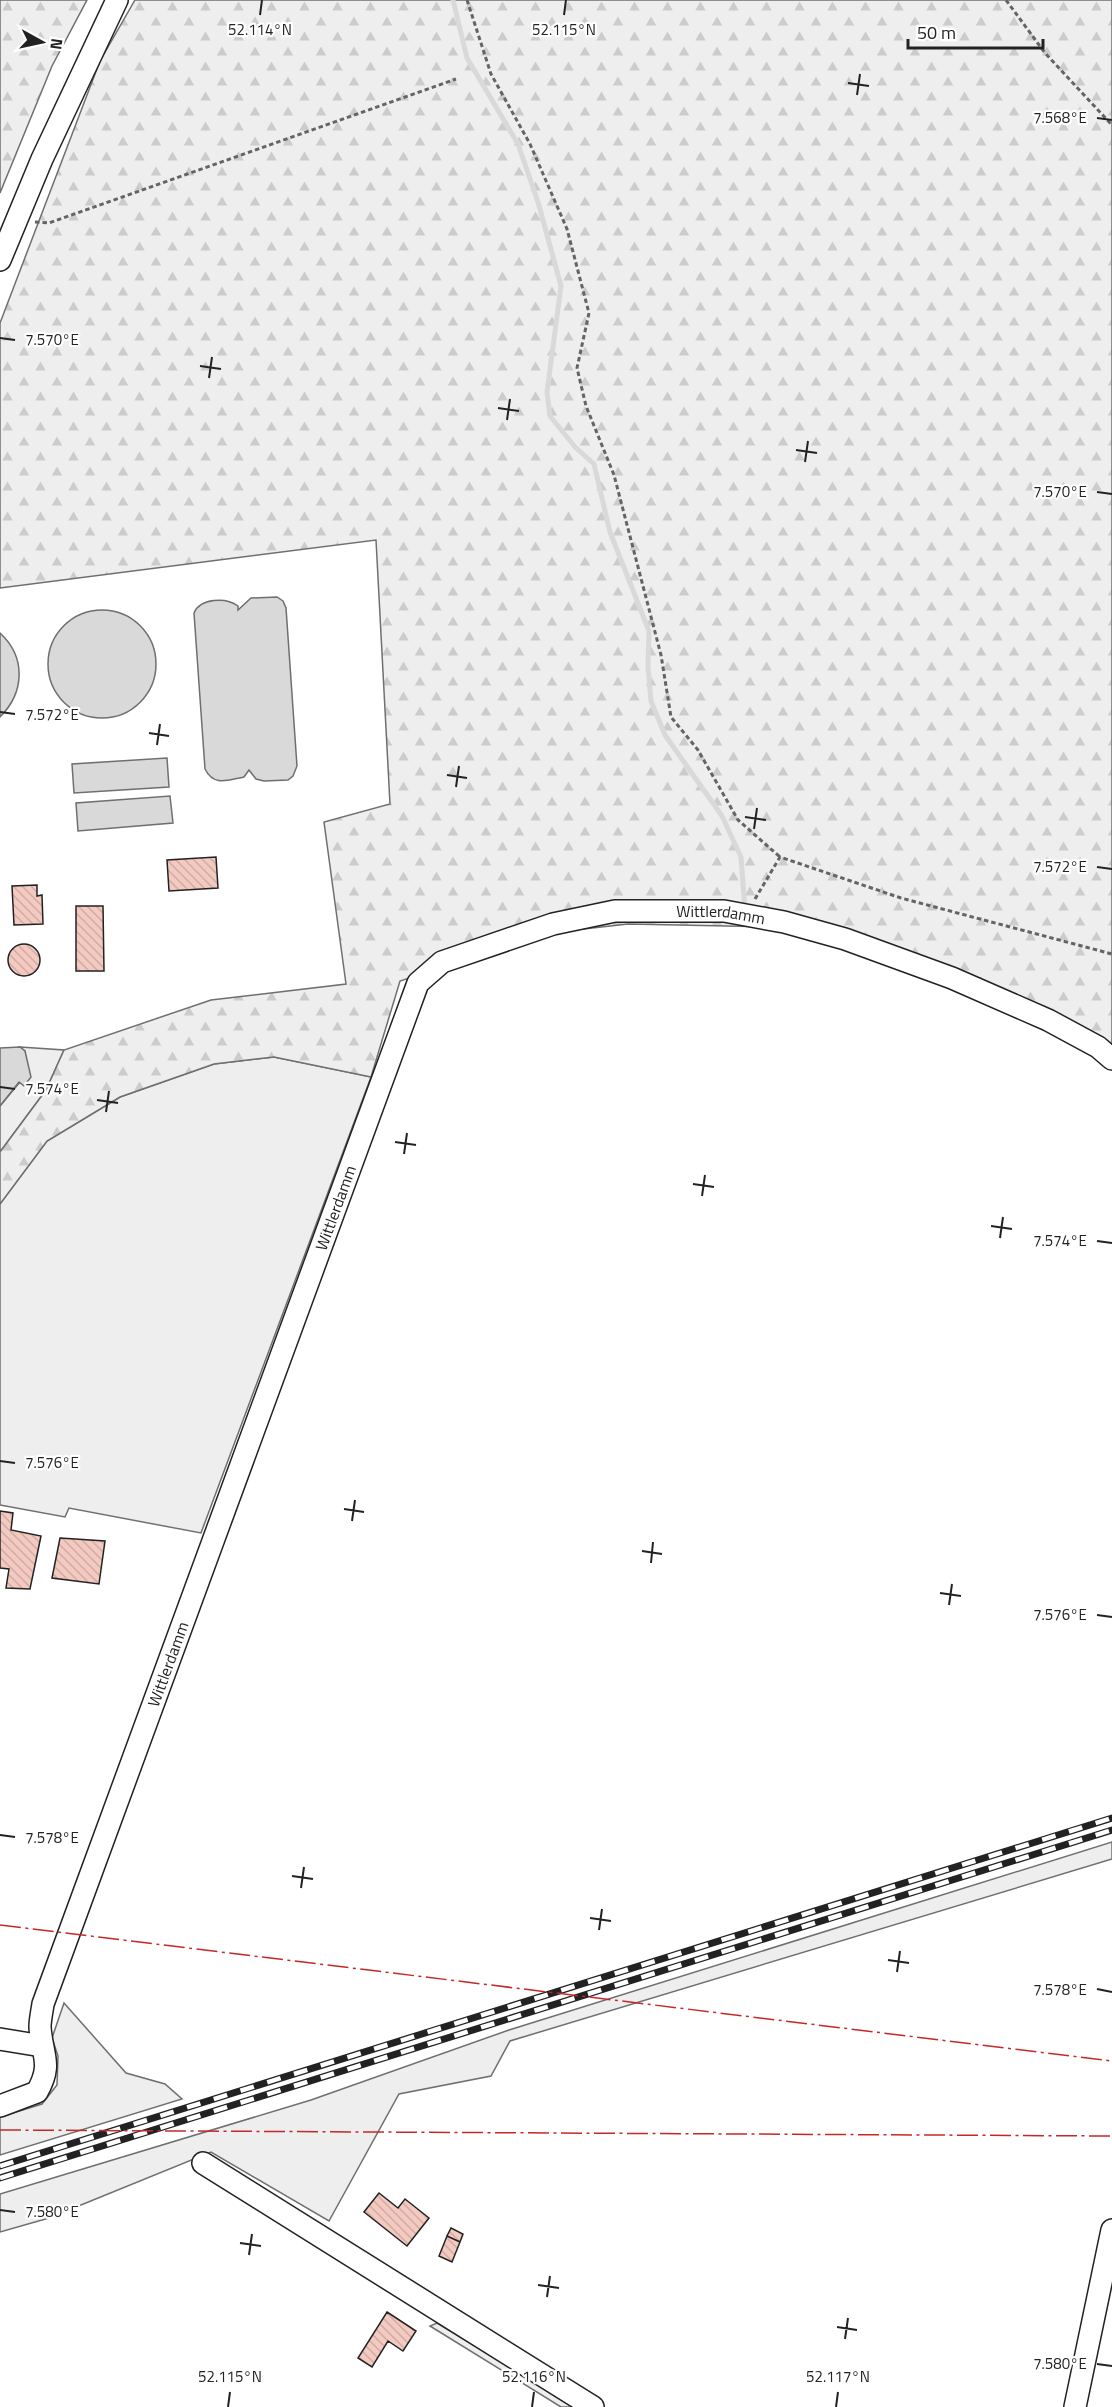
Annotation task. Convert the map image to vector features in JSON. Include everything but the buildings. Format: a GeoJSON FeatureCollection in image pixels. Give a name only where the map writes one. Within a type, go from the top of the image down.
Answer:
{"type":"FeatureCollection","features":[{"type":"Feature","properties":{"kind":"street"},"geometry":{"type":"LineString","coordinates":[[0,260],[70,96],[117,0]]}},
{"type":"Feature","properties":{"kind":"street","name":"Wittlerdamm"},"geometry":{"type":"LineString","coordinates":[[0,2106],[37,2092],[45,2078],[47,2066],[40,2025],[43,2004],[418,983],[442,962],[554,924],[615,911],[724,910],[784,922],[845,939],[952,978],[1048,1020],[1098,1047],[1112,1059]]}},
{"type":"Feature","properties":{"kind":"street"},"geometry":{"type":"LineString","coordinates":[[0,2039],[42,2046]]}},
{"type":"Feature","properties":{"kind":"street"},"geometry":{"type":"LineString","coordinates":[[203,2163],[593,2407]]}},
{"type":"Feature","properties":{"kind":"street"},"geometry":{"type":"LineString","coordinates":[[1075,2407],[1112,2230]]}},
{"type":"Feature","properties":{"kind":"path"},"geometry":{"type":"LineString","coordinates":[[467,0],[491,74],[530,144],[567,229],[589,313],[577,368],[586,406],[617,486],[661,655],[671,717],[698,750],[738,820],[780,857],[901,898],[1112,954]]}},
{"type":"Feature","properties":{"kind":"path"},"geometry":{"type":"LineString","coordinates":[[1006,0],[1046,53],[1112,125]]}},
{"type":"Feature","properties":{"kind":"path"},"geometry":{"type":"LineString","coordinates":[[18,216],[31,222],[49,223],[456,79]]}},
{"type":"Feature","properties":{"kind":"path"},"geometry":{"type":"LineString","coordinates":[[746,915],[780,857]]}},
{"type":"Feature","properties":{"kind":"green space"},"geometry":{"type":"Polygon","coordinates":[[[0,0],[87,0],[52,66],[0,193],[0,0]]]}},
{"type":"Feature","properties":{"kind":"green space"},"geometry":{"type":"Polygon","coordinates":[[[135,0],[1112,0],[1112,1065],[1014,1008],[780,927],[628,924],[548,933],[400,981],[371,1077],[274,1057],[214,1064],[120,1097],[47,1141],[0,1204],[0,1152],[46,1090],[64,1050],[211,1000],[346,984],[324,822],[390,804],[376,540],[0,588],[0,323],[100,61],[135,0]]]}},
{"type":"Feature","properties":{"kind":"green space"},"geometry":{"type":"Polygon","coordinates":[[[20,1047],[64,1050],[46,1090],[0,1152],[0,1106],[20,1082],[25,1051],[20,1047]]]}},
{"type":"Feature","properties":{"kind":"green space"},"geometry":{"type":"Polygon","coordinates":[[[274,1057],[371,1077],[201,1533],[69,1508],[65,1517],[0,1505],[0,1204],[47,1141],[120,1097],[214,1064],[274,1057]]]}},
{"type":"Feature","properties":{"kind":"green space"},"geometry":{"type":"Polygon","coordinates":[[[1112,1842],[1112,1859],[510,2041],[491,2076],[399,2094],[329,2221],[211,2152],[49,2218],[0,2232],[0,2194],[311,2100],[509,2030],[1112,1842]]]}},
{"type":"Feature","properties":{"kind":"green space"},"geometry":{"type":"Polygon","coordinates":[[[64,2003],[126,2073],[165,2084],[182,2099],[0,2155],[0,2117],[42,2104],[57,2085],[58,2056],[52,2038],[64,2003]]]}},
{"type":"Feature","properties":{"kind":"green space"},"geometry":{"type":"Polygon","coordinates":[[[437,2323],[576,2407],[561,2407],[430,2326],[437,2323]]]}},
{"type":"Feature","properties":{"kind":"shaded area"},"geometry":{"type":"Polygon","coordinates":[[[277,597],[283,601],[286,608],[297,766],[293,776],[288,780],[256,779],[249,770],[244,777],[227,781],[217,780],[205,769],[194,613],[202,604],[214,600],[233,603],[238,606],[238,610],[251,598],[277,597]]]}},
{"type":"Feature","properties":{"kind":"shaded area"},"geometry":{"type":"Polygon","coordinates":[[[102,610],[123,614],[141,625],[152,643],[156,664],[152,685],[141,703],[123,714],[102,718],[81,714],[63,703],[52,685],[48,664],[52,643],[63,625],[81,614],[102,610]]]}},
{"type":"Feature","properties":{"kind":"shaded area"},"geometry":{"type":"Polygon","coordinates":[[[0,633],[14,653],[19,675],[14,697],[0,717],[0,633]]]}},
{"type":"Feature","properties":{"kind":"shaded area"},"geometry":{"type":"Polygon","coordinates":[[[167,758],[169,787],[74,793],[72,764],[167,758]]]}},
{"type":"Feature","properties":{"kind":"shaded area"},"geometry":{"type":"Polygon","coordinates":[[[170,796],[173,823],[78,831],[76,803],[170,796]]]}},
{"type":"Feature","properties":{"kind":"shaded area"},"geometry":{"type":"Polygon","coordinates":[[[20,1047],[25,1051],[31,1077],[24,1086],[19,1082],[0,1106],[0,1048],[20,1047]]]}},
{"type":"Feature","properties":{"kind":"waterway"},"geometry":{"type":"LineString","coordinates":[[453,0],[467,58],[518,144],[538,202],[561,286],[547,392],[550,416],[575,447],[594,464],[610,532],[649,631],[648,667],[651,701],[665,735],[722,816],[741,857],[745,910]]}},
{"type":"Feature","properties":{"kind":"railway"},"geometry":{"type":"LineString","coordinates":[[0,2166],[1112,1818]]}},
{"type":"Feature","properties":{"kind":"railway"},"geometry":{"type":"LineString","coordinates":[[0,2178],[1112,1830]]}},
{"type":"Feature","properties":{"kind":"power"},"geometry":{"type":"LineString","coordinates":[[0,1925],[1112,2061]]}},
{"type":"Feature","properties":{"kind":"power"},"geometry":{"type":"LineString","coordinates":[[0,2130],[1112,2136]]}}]}
